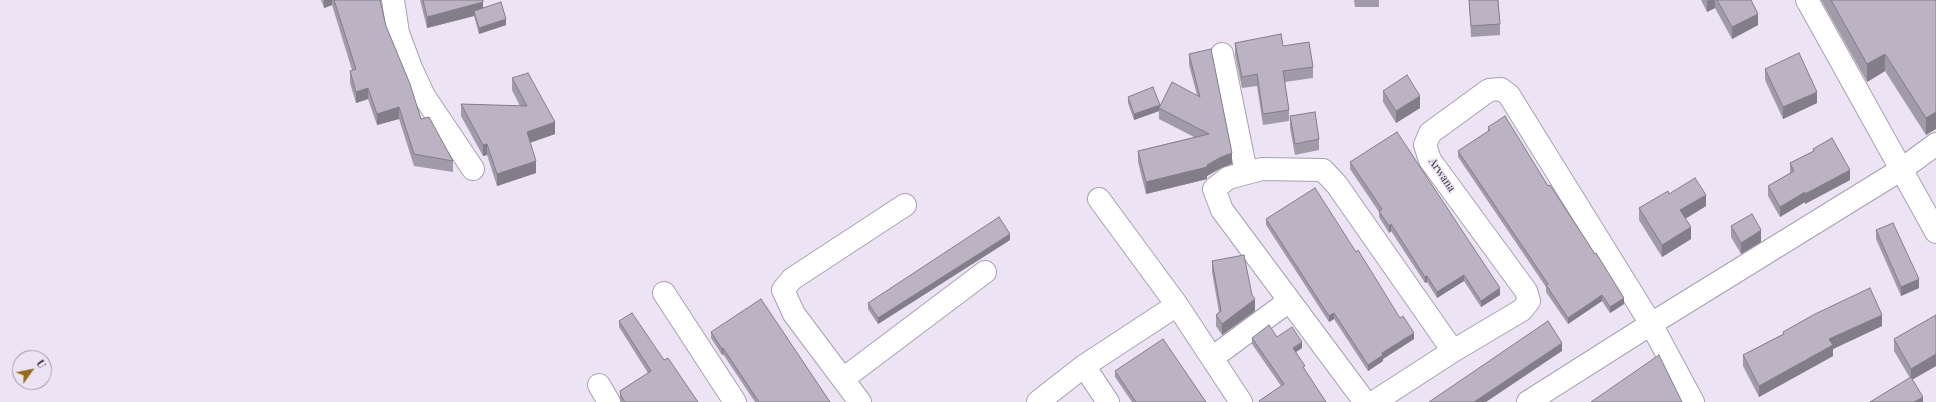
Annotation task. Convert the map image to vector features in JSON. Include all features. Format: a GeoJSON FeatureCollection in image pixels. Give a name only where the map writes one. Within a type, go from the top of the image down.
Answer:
{"type":"FeatureCollection","features":[{"type":"Feature","properties":{"kind":"street"},"geometry":{"type":"LineString","coordinates":[[393,0],[398,33],[410,68],[424,96],[474,169]]}},
{"type":"Feature","properties":{"kind":"street"},"geometry":{"type":"LineString","coordinates":[[1807,0],[1936,232]]}},
{"type":"Feature","properties":{"kind":"street"},"geometry":{"type":"LineString","coordinates":[[1222,54],[1246,172]]}},
{"type":"Feature","properties":{"kind":"street","name":"Arwana"},"geometry":{"type":"LineString","coordinates":[[1374,402],[1453,351],[1522,310],[1529,301],[1526,291],[1430,160],[1425,145],[1430,133],[1489,90],[1501,89],[1509,95],[1651,324]]}},
{"type":"Feature","properties":{"kind":"street"},"geometry":{"type":"LineString","coordinates":[[1528,402],[1902,169],[1936,144]]}},
{"type":"Feature","properties":{"kind":"street"},"geometry":{"type":"LineString","coordinates":[[1365,402],[1222,210],[1214,189],[1228,178],[1262,169],[1323,170],[1338,185],[1453,351]]}},
{"type":"Feature","properties":{"kind":"street"},"geometry":{"type":"LineString","coordinates":[[1099,200],[1177,305],[1241,402]]}},
{"type":"Feature","properties":{"kind":"street"},"geometry":{"type":"LineString","coordinates":[[860,402],[794,314],[783,290],[792,279],[905,205]]}},
{"type":"Feature","properties":{"kind":"street"},"geometry":{"type":"LineString","coordinates":[[843,379],[985,272]]}},
{"type":"Feature","properties":{"kind":"street"},"geometry":{"type":"LineString","coordinates":[[664,293],[735,402]]}},
{"type":"Feature","properties":{"kind":"street"},"geometry":{"type":"LineString","coordinates":[[1212,358],[1289,301]]}},
{"type":"Feature","properties":{"kind":"street"},"geometry":{"type":"LineString","coordinates":[[1038,402],[1084,366],[1177,305]]}},
{"type":"Feature","properties":{"kind":"street"},"geometry":{"type":"LineString","coordinates":[[1651,324],[1693,402]]}},
{"type":"Feature","properties":{"kind":"street"},"geometry":{"type":"LineString","coordinates":[[1084,366],[1108,402]]}},
{"type":"Feature","properties":{"kind":"building"},"geometry":{"type":"Polygon","coordinates":[[[334,0],[380,0],[386,26],[410,84],[421,119],[429,117],[453,161],[414,154],[399,107],[377,114],[368,88],[356,92],[350,71],[356,69],[334,0]]]}},
{"type":"Feature","properties":{"kind":"building"},"geometry":{"type":"Polygon","coordinates":[[[423,0],[483,0],[483,2],[427,17],[423,0]]]}},
{"type":"Feature","properties":{"kind":"building"},"geometry":{"type":"Polygon","coordinates":[[[1469,0],[1498,0],[1500,24],[1471,26],[1469,0]]]}},
{"type":"Feature","properties":{"kind":"building"},"geometry":{"type":"Polygon","coordinates":[[[1717,0],[1751,0],[1758,14],[1732,27],[1717,0]]]}},
{"type":"Feature","properties":{"kind":"building"},"geometry":{"type":"Polygon","coordinates":[[[1831,0],[1936,0],[1936,112],[1926,118],[1885,54],[1867,64],[1831,0]]]}},
{"type":"Feature","properties":{"kind":"building"},"geometry":{"type":"Polygon","coordinates":[[[501,2],[506,19],[479,28],[474,11],[501,2]]]}},
{"type":"Feature","properties":{"kind":"building"},"geometry":{"type":"Polygon","coordinates":[[[1281,34],[1283,46],[1309,42],[1313,67],[1283,71],[1289,110],[1263,114],[1257,74],[1242,77],[1235,43],[1281,34]]]}},
{"type":"Feature","properties":{"kind":"building"},"geometry":{"type":"Polygon","coordinates":[[[1211,49],[1232,153],[1221,157],[1207,165],[1207,167],[1146,182],[1138,151],[1209,134],[1159,108],[1172,82],[1200,97],[1189,54],[1211,49]]]}},
{"type":"Feature","properties":{"kind":"building"},"geometry":{"type":"Polygon","coordinates":[[[1799,53],[1817,92],[1783,107],[1765,69],[1799,53]]]}},
{"type":"Feature","properties":{"kind":"building"},"geometry":{"type":"Polygon","coordinates":[[[528,73],[555,122],[527,132],[536,161],[497,174],[487,144],[483,145],[461,104],[527,106],[512,78],[528,73]]]}},
{"type":"Feature","properties":{"kind":"building"},"geometry":{"type":"Polygon","coordinates":[[[1407,75],[1420,96],[1396,111],[1383,91],[1407,75]]]}},
{"type":"Feature","properties":{"kind":"building"},"geometry":{"type":"Polygon","coordinates":[[[1153,87],[1160,105],[1134,114],[1128,97],[1153,87]]]}},
{"type":"Feature","properties":{"kind":"building"},"geometry":{"type":"Polygon","coordinates":[[[1315,112],[1319,139],[1295,144],[1290,116],[1315,112]]]}},
{"type":"Feature","properties":{"kind":"building"},"geometry":{"type":"Polygon","coordinates":[[[1505,116],[1548,186],[1550,185],[1595,254],[1596,253],[1624,298],[1610,307],[1602,295],[1568,318],[1546,285],[1548,284],[1458,151],[1490,130],[1488,127],[1505,116]]]}},
{"type":"Feature","properties":{"kind":"building"},"geometry":{"type":"Polygon","coordinates":[[[1397,132],[1500,288],[1481,301],[1464,275],[1437,292],[1427,276],[1425,277],[1391,224],[1389,226],[1379,211],[1382,209],[1350,162],[1397,132]]]}},
{"type":"Feature","properties":{"kind":"building"},"geometry":{"type":"Polygon","coordinates":[[[1832,138],[1850,170],[1805,194],[1805,192],[1780,207],[1768,186],[1794,171],[1790,163],[1814,151],[1813,149],[1832,138]]]}},
{"type":"Feature","properties":{"kind":"building"},"geometry":{"type":"Polygon","coordinates":[[[1695,178],[1706,195],[1680,210],[1691,227],[1662,245],[1639,208],[1668,191],[1669,194],[1695,178]]]}},
{"type":"Feature","properties":{"kind":"building"},"geometry":{"type":"Polygon","coordinates":[[[1315,188],[1356,252],[1358,250],[1400,318],[1403,316],[1414,333],[1382,353],[1383,355],[1368,365],[1334,313],[1329,316],[1266,219],[1315,188]]]}},
{"type":"Feature","properties":{"kind":"building"},"geometry":{"type":"Polygon","coordinates":[[[1752,214],[1761,230],[1741,243],[1731,226],[1752,214]]]}},
{"type":"Feature","properties":{"kind":"building"},"geometry":{"type":"Polygon","coordinates":[[[999,217],[1010,234],[878,318],[868,303],[999,217]]]}},
{"type":"Feature","properties":{"kind":"building"},"geometry":{"type":"Polygon","coordinates":[[[1893,223],[1919,279],[1901,287],[1876,230],[1893,223]]]}},
{"type":"Feature","properties":{"kind":"building"},"geometry":{"type":"Polygon","coordinates":[[[1244,255],[1252,295],[1255,299],[1222,324],[1216,315],[1221,311],[1212,261],[1244,255]]]}},
{"type":"Feature","properties":{"kind":"building"},"geometry":{"type":"Polygon","coordinates":[[[1870,288],[1882,315],[1829,339],[1833,345],[1759,386],[1743,355],[1784,334],[1783,332],[1815,314],[1870,288]]]}},
{"type":"Feature","properties":{"kind":"building"},"geometry":{"type":"Polygon","coordinates":[[[761,299],[830,402],[759,402],[723,348],[722,349],[711,332],[761,299]]]}},
{"type":"Feature","properties":{"kind":"building"},"geometry":{"type":"Polygon","coordinates":[[[632,313],[664,360],[668,358],[698,402],[625,402],[620,391],[651,371],[619,321],[632,313]]]}},
{"type":"Feature","properties":{"kind":"building"},"geometry":{"type":"Polygon","coordinates":[[[1936,315],[1936,354],[1911,369],[1894,339],[1936,315]]]}},
{"type":"Feature","properties":{"kind":"building"},"geometry":{"type":"Polygon","coordinates":[[[1548,321],[1562,343],[1474,402],[1429,402],[1548,321]]]}},
{"type":"Feature","properties":{"kind":"building"},"geometry":{"type":"Polygon","coordinates":[[[1269,325],[1277,337],[1292,327],[1302,342],[1293,348],[1305,366],[1303,367],[1326,402],[1259,401],[1284,384],[1252,338],[1269,325]]]}},
{"type":"Feature","properties":{"kind":"building"},"geometry":{"type":"Polygon","coordinates":[[[1163,339],[1206,402],[1136,402],[1115,371],[1163,339]]]}},
{"type":"Feature","properties":{"kind":"building"},"geometry":{"type":"Polygon","coordinates":[[[1659,355],[1682,402],[1591,402],[1659,355]]]}},
{"type":"Feature","properties":{"kind":"building"},"geometry":{"type":"Polygon","coordinates":[[[1911,377],[1923,397],[1914,402],[1870,402],[1911,377]]]}}]}
